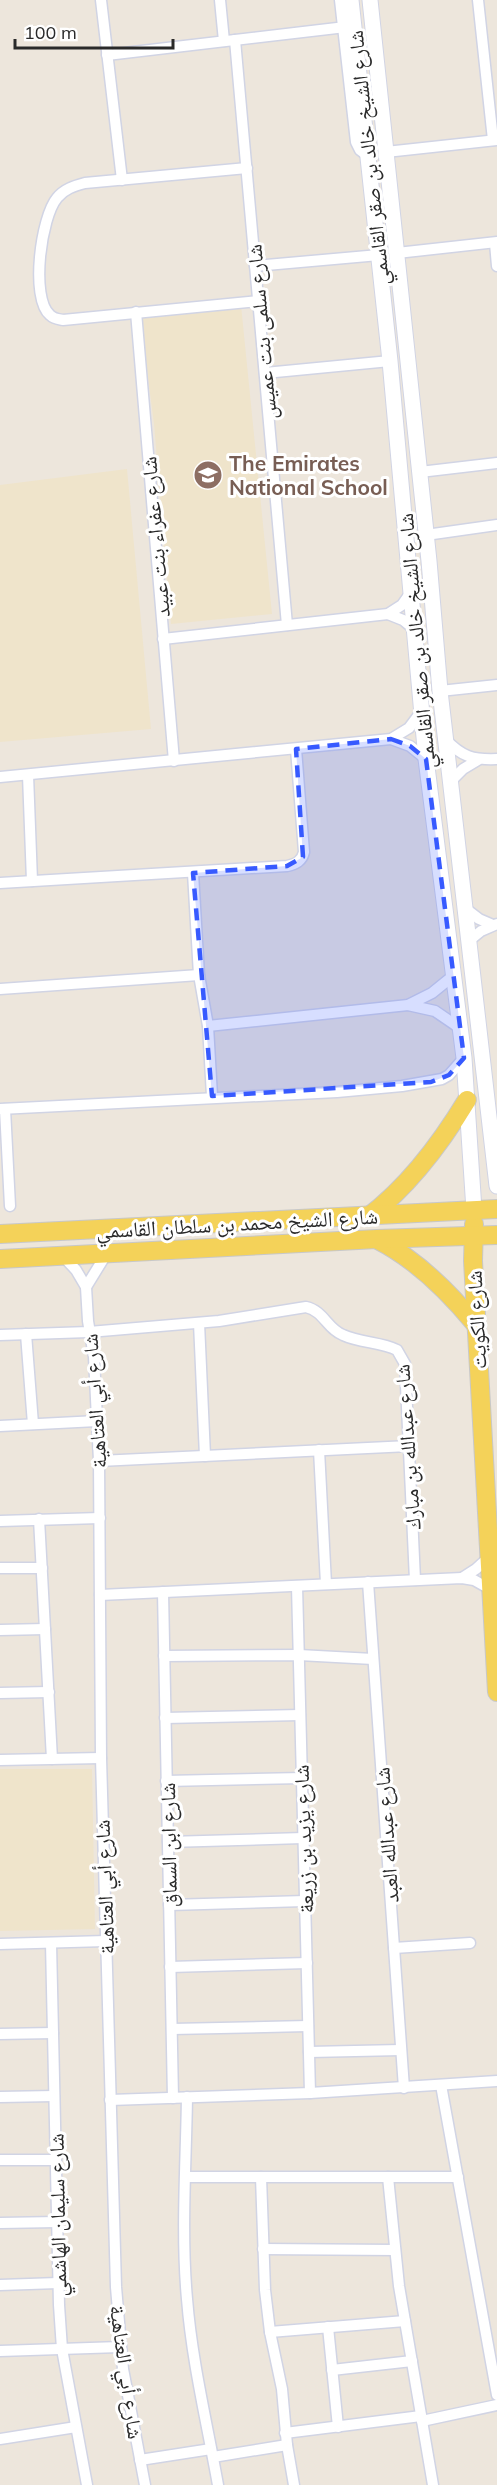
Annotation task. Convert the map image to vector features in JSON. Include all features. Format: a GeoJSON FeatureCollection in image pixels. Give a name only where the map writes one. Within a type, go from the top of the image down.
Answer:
{"type":"FeatureCollection","features":[{"type":"Feature","properties":{"kind":"main road","name":"شارع الشيخ خالد بن صقر القاسمي"},"geometry":{"type":"LineString","coordinates":[[351,0],[349,26],[368,156],[379,255],[426,759],[464,1058],[474,1210]]}},
{"type":"Feature","properties":{"kind":"main road","name":"شارع الشيخ خالد بن صقر القاسمي"},"geometry":{"type":"LineString","coordinates":[[370,0],[420,472],[445,739],[494,1123],[497,1186]]}},
{"type":"Feature","properties":{"kind":"main road"},"geometry":{"type":"LineString","coordinates":[[406,532],[416,565],[423,568],[429,561]]}},
{"type":"Feature","properties":{"kind":"main road"},"geometry":{"type":"LineString","coordinates":[[368,1217],[390,1201],[420,1167],[467,1100]]}},
{"type":"Feature","properties":{"kind":"main road","name":"شارع الشيخ محمد بن سلطان القاسمي"},"geometry":{"type":"LineString","coordinates":[[0,1234],[497,1209]]}},
{"type":"Feature","properties":{"kind":"main road","name":"شارع الكويت"},"geometry":{"type":"LineString","coordinates":[[474,1210],[476,1325],[497,1692]]}},
{"type":"Feature","properties":{"kind":"main road","name":"شارع الشيخ محمد بن سلطان القاسمي"},"geometry":{"type":"LineString","coordinates":[[0,1259],[107,1252],[497,1235]]}},
{"type":"Feature","properties":{"kind":"main road"},"geometry":{"type":"LineString","coordinates":[[377,1239],[414,1263],[453,1298],[476,1325]]}},
{"type":"Feature","properties":{"kind":"street"},"geometry":{"type":"LineString","coordinates":[[101,0],[122,180]]}},
{"type":"Feature","properties":{"kind":"street"},"geometry":{"type":"LineString","coordinates":[[220,0],[224,41]]}},
{"type":"Feature","properties":{"kind":"street"},"geometry":{"type":"LineString","coordinates":[[107,55],[349,26],[340,0]]}},
{"type":"Feature","properties":{"kind":"street"},"geometry":{"type":"LineString","coordinates":[[386,152],[495,140],[478,0]]}},
{"type":"Feature","properties":{"kind":"street","name":"شارع سلمى بنت عميس"},"geometry":{"type":"LineString","coordinates":[[235,40],[287,625]]}},
{"type":"Feature","properties":{"kind":"street"},"geometry":{"type":"LineString","coordinates":[[247,168],[74,186],[56,199],[50,208],[42,240],[39,272],[44,304],[50,316],[63,320],[258,301]]}},
{"type":"Feature","properties":{"kind":"street"},"geometry":{"type":"LineString","coordinates":[[397,253],[496,242],[497,266]]}},
{"type":"Feature","properties":{"kind":"street"},"geometry":{"type":"LineString","coordinates":[[255,266],[379,255]]}},
{"type":"Feature","properties":{"kind":"street","name":"شارع عفراء بنت عبيد"},"geometry":{"type":"LineString","coordinates":[[136,312],[174,761]]}},
{"type":"Feature","properties":{"kind":"street"},"geometry":{"type":"LineString","coordinates":[[265,373],[390,361]]}},
{"type":"Feature","properties":{"kind":"street"},"geometry":{"type":"LineString","coordinates":[[420,472],[497,463]]}},
{"type":"Feature","properties":{"kind":"street"},"geometry":{"type":"LineString","coordinates":[[426,535],[497,525]]}},
{"type":"Feature","properties":{"kind":"street"},"geometry":{"type":"LineString","coordinates":[[163,639],[388,614],[402,605],[412,591]]}},
{"type":"Feature","properties":{"kind":"street"},"geometry":{"type":"LineString","coordinates":[[388,614],[403,620],[415,630]]}},
{"type":"Feature","properties":{"kind":"street"},"geometry":{"type":"LineString","coordinates":[[440,691],[497,685]]}},
{"type":"Feature","properties":{"kind":"street"},"geometry":{"type":"LineString","coordinates":[[391,739],[408,728],[421,712]]}},
{"type":"Feature","properties":{"kind":"street"},"geometry":{"type":"LineString","coordinates":[[0,777],[391,739],[410,746],[426,759]]}},
{"type":"Feature","properties":{"kind":"street"},"geometry":{"type":"LineString","coordinates":[[445,739],[460,752],[478,760],[497,759]]}},
{"type":"Feature","properties":{"kind":"street"},"geometry":{"type":"LineString","coordinates":[[0,883],[193,873],[226,868],[287,866],[300,861],[304,852],[296,749]]}},
{"type":"Feature","properties":{"kind":"street"},"geometry":{"type":"LineString","coordinates":[[450,782],[463,769],[478,760]]}},
{"type":"Feature","properties":{"kind":"street"},"geometry":{"type":"LineString","coordinates":[[28,774],[33,881]]}},
{"type":"Feature","properties":{"kind":"street"},"geometry":{"type":"LineString","coordinates":[[193,873],[199,975],[208,1026],[212,1096]]}},
{"type":"Feature","properties":{"kind":"street"},"geometry":{"type":"LineString","coordinates":[[466,909],[479,919],[495,924]]}},
{"type":"Feature","properties":{"kind":"street"},"geometry":{"type":"LineString","coordinates":[[470,940],[495,924]]}},
{"type":"Feature","properties":{"kind":"street"},"geometry":{"type":"LineString","coordinates":[[0,988],[199,975]]}},
{"type":"Feature","properties":{"kind":"street"},"geometry":{"type":"LineString","coordinates":[[408,1005],[432,993],[453,976]]}},
{"type":"Feature","properties":{"kind":"street"},"geometry":{"type":"LineString","coordinates":[[208,1026],[408,1005],[435,1011],[460,1028]]}},
{"type":"Feature","properties":{"kind":"street"},"geometry":{"type":"LineString","coordinates":[[10,1206],[2,1109],[212,1096],[337,1092],[431,1082],[449,1075],[464,1058]]}},
{"type":"Feature","properties":{"kind":"street"},"geometry":{"type":"LineString","coordinates":[[62,1255],[76,1270],[86,1287],[107,1252]]}},
{"type":"Feature","properties":{"kind":"street","name":"شارع أبي العتاهية"},"geometry":{"type":"LineString","coordinates":[[86,1287],[89,1332],[94,1357],[99,1461],[101,1758],[116,2287],[120,2347],[145,2485]]}},
{"type":"Feature","properties":{"kind":"street","name":"شارع عبدالله بن مبارك"},"geometry":{"type":"LineString","coordinates":[[0,1335],[89,1332],[199,1323],[306,1308],[320,1312],[332,1328],[343,1336],[397,1350],[405,1364],[415,1580]]}},
{"type":"Feature","properties":{"kind":"street"},"geometry":{"type":"LineString","coordinates":[[199,1323],[205,1456]]}},
{"type":"Feature","properties":{"kind":"street"},"geometry":{"type":"LineString","coordinates":[[26,1334],[33,1424]]}},
{"type":"Feature","properties":{"kind":"street"},"geometry":{"type":"LineString","coordinates":[[0,1426],[97,1421]]}},
{"type":"Feature","properties":{"kind":"street"},"geometry":{"type":"LineString","coordinates":[[99,1461],[409,1446]]}},
{"type":"Feature","properties":{"kind":"street"},"geometry":{"type":"LineString","coordinates":[[319,1450],[326,1584]]}},
{"type":"Feature","properties":{"kind":"street"},"geometry":{"type":"LineString","coordinates":[[0,1521],[100,1518]]}},
{"type":"Feature","properties":{"kind":"street"},"geometry":{"type":"LineString","coordinates":[[39,1519],[52,1759]]}},
{"type":"Feature","properties":{"kind":"street"},"geometry":{"type":"LineString","coordinates":[[462,1578],[488,1558]]}},
{"type":"Feature","properties":{"kind":"street"},"geometry":{"type":"LineString","coordinates":[[0,1568],[42,1568]]}},
{"type":"Feature","properties":{"kind":"street"},"geometry":{"type":"LineString","coordinates":[[100,1594],[462,1578],[474,1580],[490,1589]]}},
{"type":"Feature","properties":{"kind":"street","name":"شارع عبدالله العبد"},"geometry":{"type":"LineString","coordinates":[[368,1582],[404,2088]]}},
{"type":"Feature","properties":{"kind":"street","name":"شارع يزيد بن زريعة"},"geometry":{"type":"LineString","coordinates":[[297,1586],[310,2093]]}},
{"type":"Feature","properties":{"kind":"street","name":"شارع ابن السماق"},"geometry":{"type":"LineString","coordinates":[[163,1592],[173,2098]]}},
{"type":"Feature","properties":{"kind":"street"},"geometry":{"type":"LineString","coordinates":[[0,1630],[45,1629]]}},
{"type":"Feature","properties":{"kind":"street"},"geometry":{"type":"LineString","coordinates":[[164,1656],[299,1655],[373,1659]]}},
{"type":"Feature","properties":{"kind":"street"},"geometry":{"type":"LineString","coordinates":[[0,1693],[49,1692]]}},
{"type":"Feature","properties":{"kind":"street"},"geometry":{"type":"LineString","coordinates":[[165,1718],[300,1715]]}},
{"type":"Feature","properties":{"kind":"street"},"geometry":{"type":"LineString","coordinates":[[0,1760],[101,1758]]}},
{"type":"Feature","properties":{"kind":"street"},"geometry":{"type":"LineString","coordinates":[[166,1781],[302,1778]]}},
{"type":"Feature","properties":{"kind":"street"},"geometry":{"type":"LineString","coordinates":[[168,1842],[303,1838]]}},
{"type":"Feature","properties":{"kind":"street"},"geometry":{"type":"LineString","coordinates":[[169,1905],[305,1901]]}},
{"type":"Feature","properties":{"kind":"street"},"geometry":{"type":"LineString","coordinates":[[0,1944],[106,1941]]}},
{"type":"Feature","properties":{"kind":"street","name":"شارع سليمان الهاشمي"},"geometry":{"type":"LineString","coordinates":[[51,1942],[58,2283],[62,2349],[87,2485]]}},
{"type":"Feature","properties":{"kind":"street"},"geometry":{"type":"LineString","coordinates":[[394,1948],[470,1942]]}},
{"type":"Feature","properties":{"kind":"street"},"geometry":{"type":"LineString","coordinates":[[170,1967],[307,1963]]}},
{"type":"Feature","properties":{"kind":"street"},"geometry":{"type":"LineString","coordinates":[[171,2029],[308,2026]]}},
{"type":"Feature","properties":{"kind":"street"},"geometry":{"type":"LineString","coordinates":[[0,2034],[53,2033]]}},
{"type":"Feature","properties":{"kind":"street"},"geometry":{"type":"LineString","coordinates":[[309,2052],[401,2050]]}},
{"type":"Feature","properties":{"kind":"street"},"geometry":{"type":"LineString","coordinates":[[110,2100],[310,2093],[497,2081]]}},
{"type":"Feature","properties":{"kind":"street"},"geometry":{"type":"LineString","coordinates":[[441,2085],[497,2395]]}},
{"type":"Feature","properties":{"kind":"street"},"geometry":{"type":"LineString","coordinates":[[0,2097],[54,2096]]}},
{"type":"Feature","properties":{"kind":"street"},"geometry":{"type":"LineString","coordinates":[[188,2097],[187,2297],[193,2350],[218,2485]]}},
{"type":"Feature","properties":{"kind":"street"},"geometry":{"type":"LineString","coordinates":[[0,2160],[56,2160]]}},
{"type":"Feature","properties":{"kind":"street"},"geometry":{"type":"LineString","coordinates":[[186,2177],[458,2177]]}},
{"type":"Feature","properties":{"kind":"street"},"geometry":{"type":"LineString","coordinates":[[261,2177],[264,2290],[282,2389],[285,2433],[294,2485]]}},
{"type":"Feature","properties":{"kind":"street"},"geometry":{"type":"LineString","coordinates":[[388,2177],[405,2321],[433,2485]]}},
{"type":"Feature","properties":{"kind":"street"},"geometry":{"type":"LineString","coordinates":[[0,2223],[57,2223]]}},
{"type":"Feature","properties":{"kind":"street"},"geometry":{"type":"LineString","coordinates":[[263,2249],[395,2250]]}},
{"type":"Feature","properties":{"kind":"street"},"geometry":{"type":"LineString","coordinates":[[0,2284],[58,2283]]}},
{"type":"Feature","properties":{"kind":"street"},"geometry":{"type":"LineString","coordinates":[[270,2332],[405,2321]]}},
{"type":"Feature","properties":{"kind":"street"},"geometry":{"type":"LineString","coordinates":[[328,2327],[338,2427]]}},
{"type":"Feature","properties":{"kind":"street"},"geometry":{"type":"LineString","coordinates":[[0,2351],[120,2347]]}},
{"type":"Feature","properties":{"kind":"street"},"geometry":{"type":"LineString","coordinates":[[332,2370],[412,2361]]}},
{"type":"Feature","properties":{"kind":"street"},"geometry":{"type":"LineString","coordinates":[[285,2433],[422,2419],[497,2405]]}},
{"type":"Feature","properties":{"kind":"street"},"geometry":{"type":"LineString","coordinates":[[0,2439],[76,2427]]}},
{"type":"Feature","properties":{"kind":"street"},"geometry":{"type":"LineString","coordinates":[[140,2460],[287,2445]]}},
{"type":"Feature","properties":{"kind":"highlighted area"},"geometry":{"type":"Polygon","coordinates":[[[391,739],[410,746],[426,759],[464,1058],[449,1075],[431,1082],[212,1096],[193,873],[287,866],[303,857],[296,749],[391,739]]]}},
{"type":"Feature","properties":{"kind":"shaded area","name":"The Emirates National School"},"geometry":{"type":"Polygon","coordinates":[[[241,305],[272,614],[171,624],[154,424],[140,317],[241,305]]]}},
{"type":"Feature","properties":{"kind":"shaded area"},"geometry":{"type":"Polygon","coordinates":[[[127,469],[151,729],[0,742],[0,485],[127,469]]]}},
{"type":"Feature","properties":{"kind":"shaded area"},"geometry":{"type":"Polygon","coordinates":[[[0,1769],[92,1769],[95,1929],[0,1931],[0,1769]]]}},
{"type":"Feature","properties":{"kind":"place","name":"The Emirates National School"},"geometry":{"type":"Point","coordinates":[208,475]}}]}
